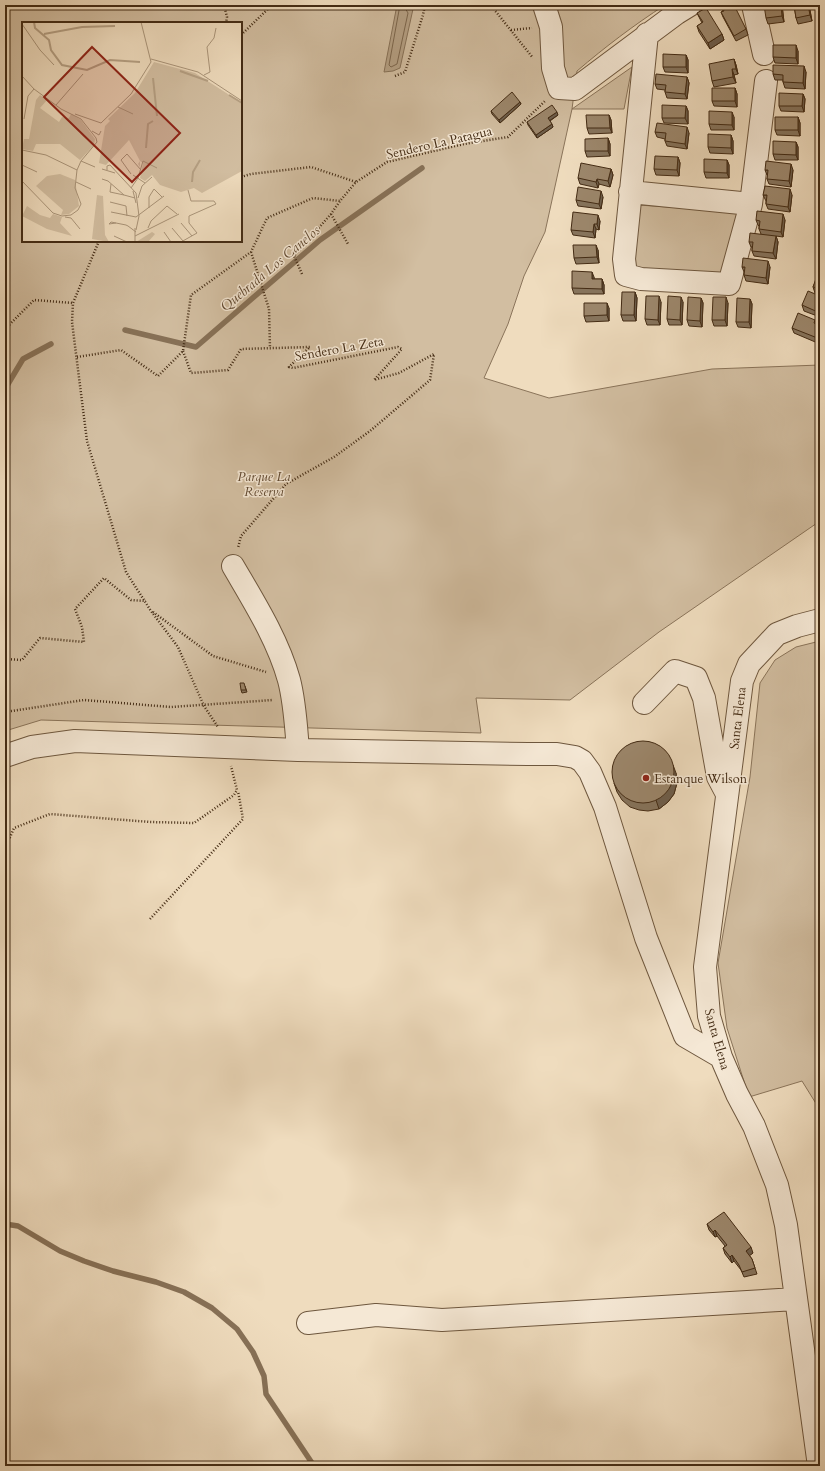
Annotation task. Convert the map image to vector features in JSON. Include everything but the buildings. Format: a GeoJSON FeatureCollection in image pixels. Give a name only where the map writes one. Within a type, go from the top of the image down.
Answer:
{"type":"FeatureCollection","features":[{"type":"Feature","properties":{"kind":"street"},"geometry":{"type":"LineString","coordinates":[[544,5],[551,27],[552,68],[567,88],[677,12],[690,5]]}},
{"type":"Feature","properties":{"kind":"street"},"geometry":{"type":"LineString","coordinates":[[753,5],[764,54]]}},
{"type":"Feature","properties":{"kind":"street"},"geometry":{"type":"LineString","coordinates":[[647,34],[624,259],[626,275],[642,279],[729,284],[751,204],[766,81]]}},
{"type":"Feature","properties":{"kind":"street"},"geometry":{"type":"LineString","coordinates":[[630,192],[751,204]]}},
{"type":"Feature","properties":{"kind":"street"},"geometry":{"type":"LineString","coordinates":[[233,566],[271,636],[291,689],[298,750]]}},
{"type":"Feature","properties":{"kind":"street","name":"Santa Elena"},"geometry":{"type":"LineString","coordinates":[[819,1466],[786,1225],[777,1185],[754,1126],[736,1094],[720,1056],[709,1016],[705,967],[742,681],[749,664],[777,634],[820,620]]}},
{"type":"Feature","properties":{"kind":"street"},"geometry":{"type":"LineString","coordinates":[[644,703],[675,671],[696,678],[704,698],[718,777],[728,795]]}},
{"type":"Feature","properties":{"kind":"street"},"geometry":{"type":"LineString","coordinates":[[5,756],[32,747],[75,741],[298,750],[557,754],[575,757],[582,761],[590,772],[605,807],[646,938],[686,1036],[720,1056]]}},
{"type":"Feature","properties":{"kind":"street"},"geometry":{"type":"LineString","coordinates":[[308,1323],[376,1315],[442,1320],[796,1299]]}},
{"type":"Feature","properties":{"kind":"path"},"geometry":{"type":"LineString","coordinates":[[224,5],[227,17],[226,22]]}},
{"type":"Feature","properties":{"kind":"path"},"geometry":{"type":"LineString","coordinates":[[242,34],[272,5]]}},
{"type":"Feature","properties":{"kind":"path"},"geometry":{"type":"LineString","coordinates":[[395,76],[405,72],[425,5]]}},
{"type":"Feature","properties":{"kind":"path"},"geometry":{"type":"LineString","coordinates":[[489,5],[534,59]]}},
{"type":"Feature","properties":{"kind":"path","name":"Sendero La Patagua"},"geometry":{"type":"LineString","coordinates":[[302,274],[294,256],[331,214],[356,182],[388,162],[464,144],[508,137],[567,88]]}},
{"type":"Feature","properties":{"kind":"path"},"geometry":{"type":"LineString","coordinates":[[242,178],[251,174],[311,167],[356,182]]}},
{"type":"Feature","properties":{"kind":"path"},"geometry":{"type":"LineString","coordinates":[[77,357],[121,350],[158,376],[184,351],[191,295],[251,252],[267,218],[313,198],[340,201]]}},
{"type":"Feature","properties":{"kind":"path"},"geometry":{"type":"LineString","coordinates":[[331,214],[348,244]]}},
{"type":"Feature","properties":{"kind":"path"},"geometry":{"type":"LineString","coordinates":[[99,242],[73,303],[72,322],[87,442],[126,572],[151,611],[178,647],[204,706]]}},
{"type":"Feature","properties":{"kind":"path"},"geometry":{"type":"LineString","coordinates":[[251,252],[269,309],[270,348]]}},
{"type":"Feature","properties":{"kind":"path"},"geometry":{"type":"LineString","coordinates":[[5,329],[34,300],[73,303]]}},
{"type":"Feature","properties":{"kind":"path","name":"Sendero La Zeta"},"geometry":{"type":"LineString","coordinates":[[184,351],[191,373],[228,370],[241,349],[310,346],[289,367],[294,368],[398,347],[402,349],[374,380],[399,373],[434,354],[430,380],[370,431],[334,457],[286,484],[241,536],[233,566]]}},
{"type":"Feature","properties":{"kind":"path"},"geometry":{"type":"LineString","coordinates":[[5,659],[22,660],[40,638],[84,642],[82,627],[76,609],[104,578],[131,600],[146,601]]}},
{"type":"Feature","properties":{"kind":"path"},"geometry":{"type":"LineString","coordinates":[[151,611],[213,656],[291,689]]}},
{"type":"Feature","properties":{"kind":"path"},"geometry":{"type":"LineString","coordinates":[[5,712],[84,700],[171,707],[204,706],[291,689]]}},
{"type":"Feature","properties":{"kind":"path"},"geometry":{"type":"LineString","coordinates":[[150,919],[243,819],[237,790],[225,748]]}},
{"type":"Feature","properties":{"kind":"path"},"geometry":{"type":"LineString","coordinates":[[5,849],[14,828],[50,814],[150,822],[194,823],[234,795],[237,790]]}},
{"type":"Feature","properties":{"kind":"path"},"geometry":{"type":"LineString","coordinates":[[5,892],[8,934],[5,954]]}},
{"type":"Feature","properties":{"kind":"green space","name":"Parque La Reserva"},"geometry":{"type":"Polygon","coordinates":[[[5,5],[665,5],[620,36],[577,71],[572,109],[545,232],[524,276],[508,324],[484,378],[549,398],[712,369],[820,365],[820,521],[659,632],[570,700],[476,698],[481,733],[41,720],[5,731],[5,5]]]}},
{"type":"Feature","properties":{"kind":"green space"},"geometry":{"type":"Polygon","coordinates":[[[632,67],[624,109],[572,109],[632,67]]]}},
{"type":"Feature","properties":{"kind":"green space"},"geometry":{"type":"Polygon","coordinates":[[[639,205],[737,212],[727,271],[714,277],[634,267],[639,205]]]}},
{"type":"Feature","properties":{"kind":"green space"},"geometry":{"type":"Polygon","coordinates":[[[820,641],[820,1110],[802,1081],[749,1097],[727,1028],[718,963],[750,777],[760,683],[775,660],[796,647],[820,641]]]}},
{"type":"Feature","properties":{"kind":"water"},"geometry":{"type":"Polygon","coordinates":[[[397,5],[404,5],[413,9],[400,68],[393,71],[384,72],[397,5]]]}},
{"type":"Feature","properties":{"kind":"waterway","name":"Quebrada Los Canelos"},"geometry":{"type":"LineString","coordinates":[[125,330],[196,347],[320,240],[422,168]]}},
{"type":"Feature","properties":{"kind":"waterway","name":"Quebrada Los Canelos"},"geometry":{"type":"LineString","coordinates":[[5,389],[23,359],[51,344]]}},
{"type":"Feature","properties":{"kind":"waterway"},"geometry":{"type":"LineString","coordinates":[[5,1224],[18,1226],[60,1251],[84,1261],[113,1271],[156,1282],[184,1292],[212,1308],[237,1329],[253,1352],[264,1376],[266,1394],[314,1466]]}},
{"type":"Feature","properties":{"kind":"place","name":"Estanque Wilson"},"geometry":{"type":"Point","coordinates":[646,778]}}]}
